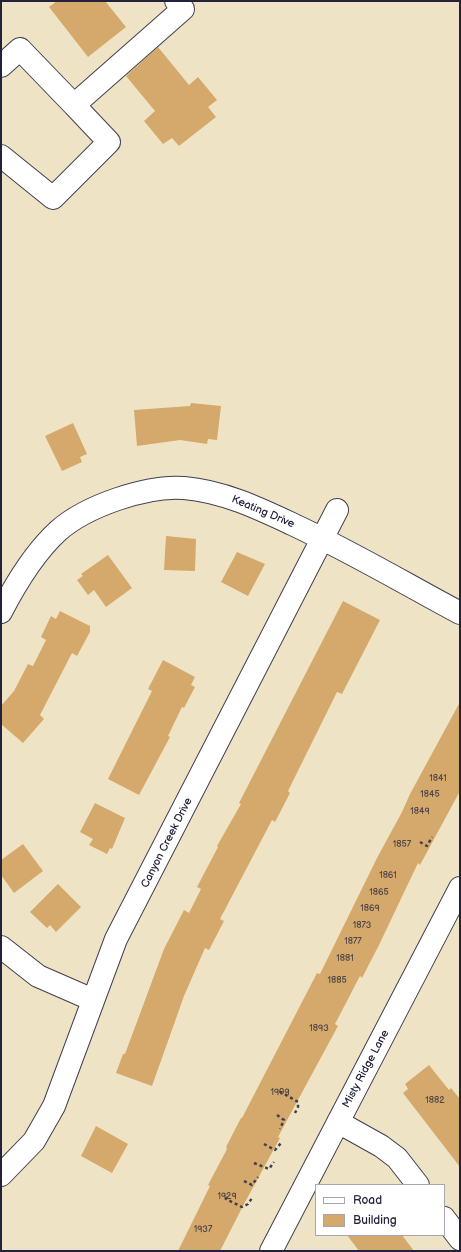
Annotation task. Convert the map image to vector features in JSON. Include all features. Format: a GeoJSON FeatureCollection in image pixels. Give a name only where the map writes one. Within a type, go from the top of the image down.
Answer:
{"type":"FeatureCollection","features":[{"type":"Feature","properties":{"kind":"street"},"geometry":{"type":"LineString","coordinates":[[74,105],[182,9],[176,1]]}},
{"type":"Feature","properties":{"kind":"street"},"geometry":{"type":"LineString","coordinates":[[1,66],[20,49],[109,142],[52,198],[1,156]]}},
{"type":"Feature","properties":{"kind":"street","name":"Keating Drive"},"geometry":{"type":"LineString","coordinates":[[1,612],[14,586],[37,554],[59,530],[88,512],[108,502],[147,490],[183,488],[220,495],[252,505],[323,538],[460,613]]}},
{"type":"Feature","properties":{"kind":"street","name":"Canyon Creek Drive"},"geometry":{"type":"LineString","coordinates":[[1,1175],[34,1141],[54,1106],[116,939],[337,510]]}},
{"type":"Feature","properties":{"kind":"street","name":"Misty Ridge Lane"},"geometry":{"type":"LineString","coordinates":[[272,1251],[338,1122],[458,897]]}},
{"type":"Feature","properties":{"kind":"street"},"geometry":{"type":"LineString","coordinates":[[1,947],[38,976],[93,1000]]}},
{"type":"Feature","properties":{"kind":"street"},"geometry":{"type":"LineString","coordinates":[[338,1122],[381,1146],[396,1158],[417,1184]]}},
{"type":"Feature","properties":{"kind":"street"},"geometry":{"type":"LineString","coordinates":[[445,1219],[460,1239]]}},
{"type":"Feature","properties":{"kind":"path"},"geometry":{"type":"LineString","coordinates":[[420,842],[427,846],[432,837]]}},
{"type":"Feature","properties":{"kind":"path"},"geometry":{"type":"LineString","coordinates":[[280,1093],[281,1092],[298,1102],[296,1113]]}},
{"type":"Feature","properties":{"kind":"path"},"geometry":{"type":"LineString","coordinates":[[277,1115],[284,1120],[280,1129]]}},
{"type":"Feature","properties":{"kind":"path"},"geometry":{"type":"LineString","coordinates":[[264,1144],[275,1150],[281,1143]]}},
{"type":"Feature","properties":{"kind":"path"},"geometry":{"type":"LineString","coordinates":[[254,1163],[269,1169],[274,1162]]}},
{"type":"Feature","properties":{"kind":"path"},"geometry":{"type":"LineString","coordinates":[[244,1181],[252,1185],[258,1177]]}},
{"type":"Feature","properties":{"kind":"path"},"geometry":{"type":"LineString","coordinates":[[227,1196],[226,1199],[242,1207],[248,1204],[252,1198]]}},
{"type":"Feature","properties":{"kind":"building"},"geometry":{"type":"Polygon","coordinates":[[[57,1],[105,1],[126,27],[88,57],[49,7],[57,1]]]}},
{"type":"Feature","properties":{"kind":"building"},"geometry":{"type":"Polygon","coordinates":[[[158,47],[189,85],[198,77],[217,100],[208,107],[216,117],[179,146],[172,138],[163,144],[144,121],[155,111],[126,76],[158,47]]]}},
{"type":"Feature","properties":{"kind":"building"},"geometry":{"type":"Polygon","coordinates":[[[191,403],[221,406],[217,440],[208,439],[207,444],[180,440],[137,446],[134,410],[190,406],[191,403]]]}},
{"type":"Feature","properties":{"kind":"building"},"geometry":{"type":"Polygon","coordinates":[[[73,423],[87,454],[80,457],[82,462],[62,471],[45,436],[73,423]]]}},
{"type":"Feature","properties":{"kind":"building"},"geometry":{"type":"Polygon","coordinates":[[[166,536],[196,539],[195,571],[164,570],[166,536]]]}},
{"type":"Feature","properties":{"kind":"building"},"geometry":{"type":"Polygon","coordinates":[[[237,552],[265,564],[248,596],[221,582],[237,552]]]}},
{"type":"Feature","properties":{"kind":"building"},"geometry":{"type":"Polygon","coordinates":[[[108,555],[132,588],[106,607],[94,590],[88,595],[77,580],[83,576],[81,574],[108,555]]]}},
{"type":"Feature","properties":{"kind":"building"},"geometry":{"type":"Polygon","coordinates":[[[343,601],[380,620],[342,694],[337,692],[288,791],[290,793],[275,822],[272,820],[220,919],[224,921],[209,950],[205,948],[184,996],[152,1086],[116,1073],[123,1054],[125,1054],[164,949],[184,910],[189,913],[201,889],[197,887],[218,847],[217,846],[241,804],[239,803],[343,601]]]}},
{"type":"Feature","properties":{"kind":"building"},"geometry":{"type":"Polygon","coordinates":[[[60,611],[90,626],[90,632],[77,656],[72,653],[40,715],[44,719],[23,743],[1,724],[1,706],[14,691],[28,664],[33,666],[46,640],[41,637],[51,616],[56,619],[60,611]]]}},
{"type":"Feature","properties":{"kind":"building"},"geometry":{"type":"Polygon","coordinates":[[[163,660],[195,677],[191,685],[195,687],[184,708],[182,707],[168,736],[170,737],[139,795],[108,779],[152,691],[148,689],[163,660]]]}},
{"type":"Feature","properties":{"kind":"building"},"geometry":{"type":"Polygon","coordinates":[[[460,702],[460,791],[420,865],[418,863],[362,978],[360,976],[335,1024],[338,1026],[278,1137],[280,1138],[220,1251],[178,1251],[210,1186],[208,1185],[226,1151],[226,1147],[317,973],[320,974],[377,858],[460,702]]]}},
{"type":"Feature","properties":{"kind":"building"},"geometry":{"type":"Polygon","coordinates":[[[95,803],[125,818],[112,849],[110,848],[107,854],[89,845],[93,839],[80,832],[95,803]]]}},
{"type":"Feature","properties":{"kind":"building"},"geometry":{"type":"Polygon","coordinates":[[[23,844],[43,871],[14,893],[1,875],[1,860],[23,844]]]}},
{"type":"Feature","properties":{"kind":"building"},"geometry":{"type":"Polygon","coordinates":[[[58,884],[81,907],[56,932],[50,925],[47,928],[30,912],[58,884]]]}},
{"type":"Feature","properties":{"kind":"building"},"geometry":{"type":"Polygon","coordinates":[[[429,1065],[449,1090],[451,1088],[460,1099],[460,1167],[403,1093],[408,1089],[405,1084],[429,1065]]]}},
{"type":"Feature","properties":{"kind":"building"},"geometry":{"type":"Polygon","coordinates":[[[96,1126],[128,1144],[112,1173],[81,1156],[96,1126]]]}},
{"type":"Feature","properties":{"kind":"building"},"geometry":{"type":"Polygon","coordinates":[[[348,1236],[403,1236],[414,1251],[359,1251],[348,1236]]]}}]}
